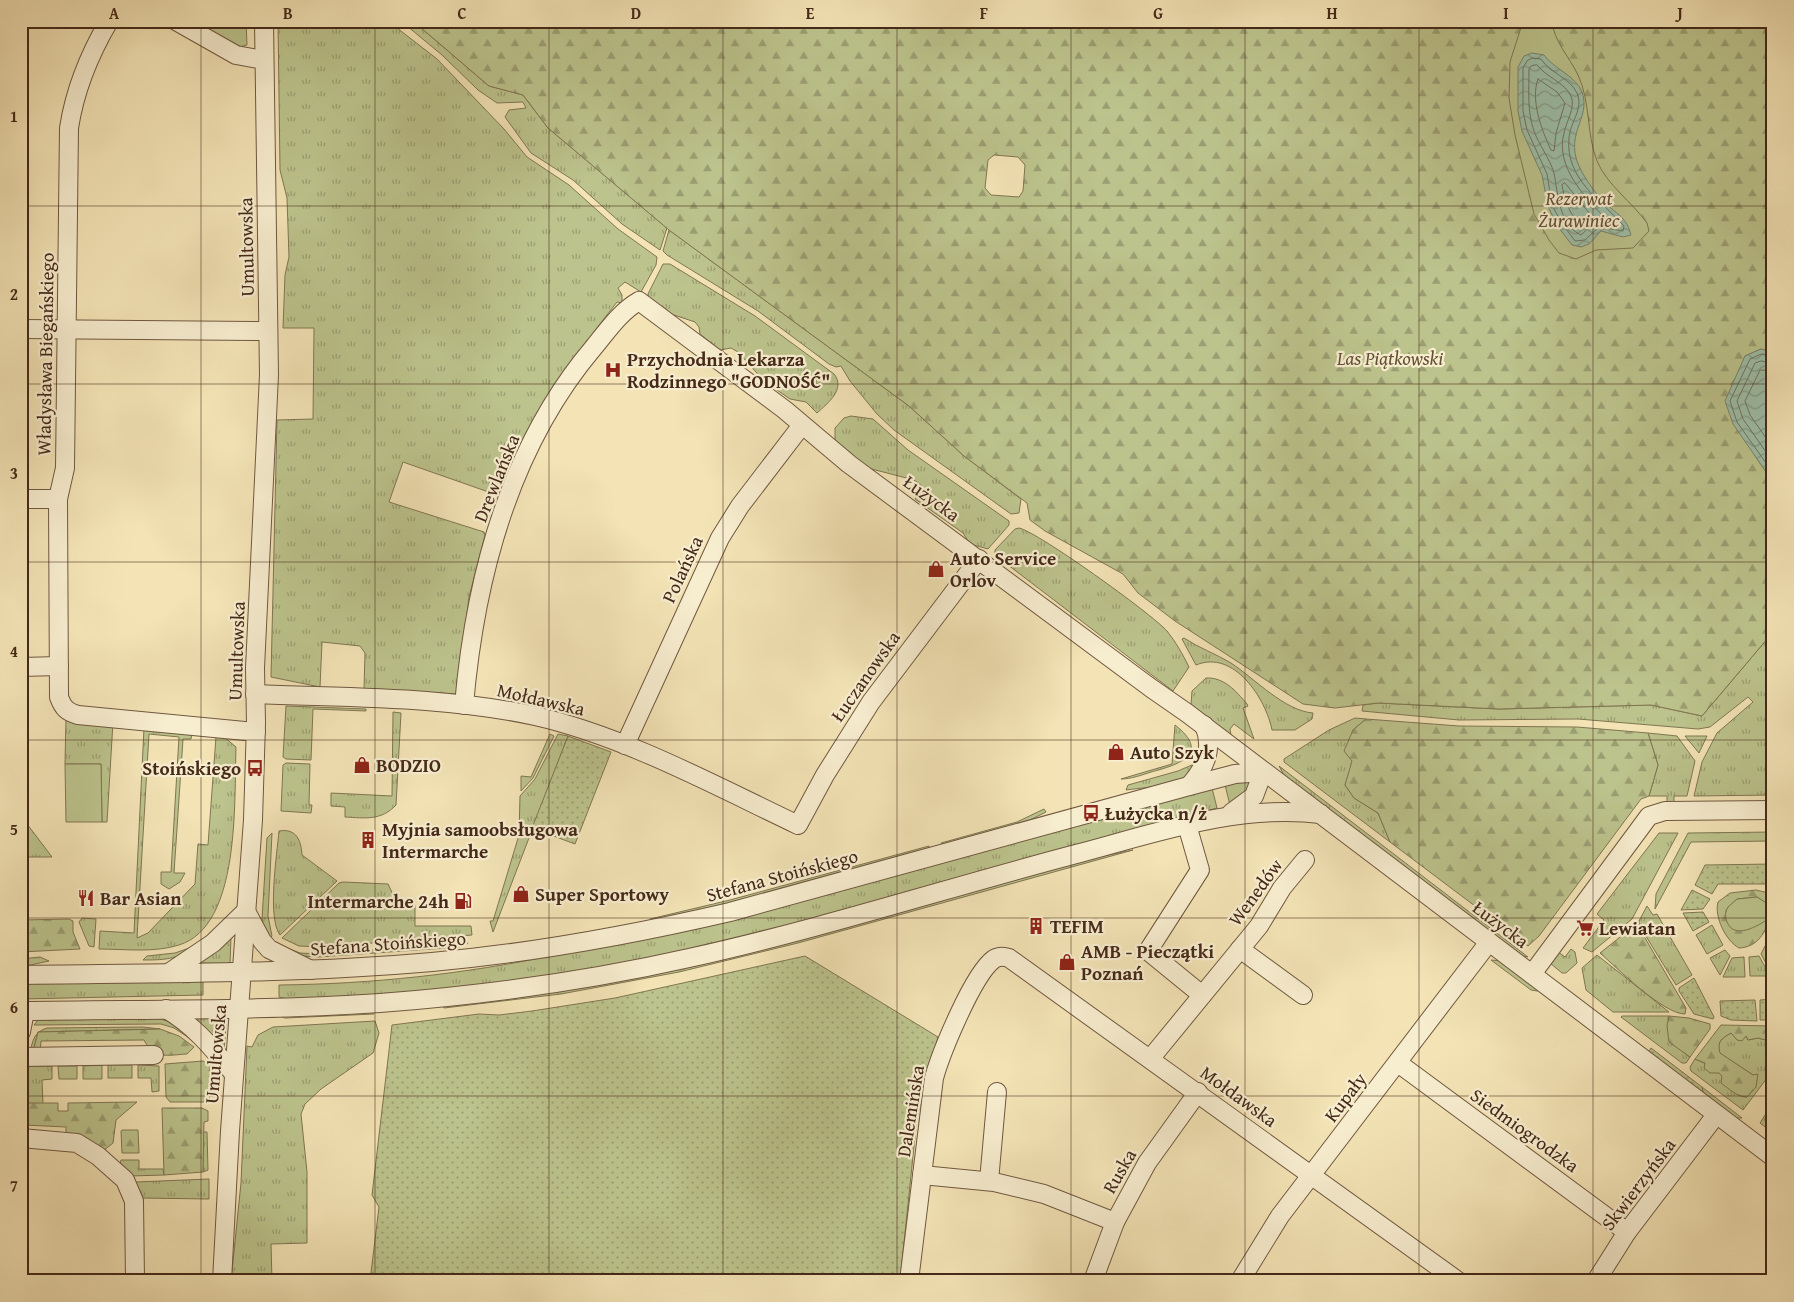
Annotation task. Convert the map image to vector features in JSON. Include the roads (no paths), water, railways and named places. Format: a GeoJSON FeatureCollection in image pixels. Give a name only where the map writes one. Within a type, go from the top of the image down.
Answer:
{"type":"FeatureCollection","features":[{"type":"Feature","properties":{"kind":"street","name":"Władysława Biegańskiego"},"geometry":{"type":"LineString","coordinates":[[109,21],[82,74],[69,128],[65,468],[58,499],[59,697],[62,706],[68,712],[256,732]]}},
{"type":"Feature","properties":{"kind":"street"},"geometry":{"type":"LineString","coordinates":[[176,21],[236,56],[264,60]]}},
{"type":"Feature","properties":{"kind":"street","name":"Umultowska"},"geometry":{"type":"LineString","coordinates":[[222,1281],[256,732],[255,694],[267,424],[268,331],[264,21]]}},
{"type":"Feature","properties":{"kind":"street","name":"Łużycka"},"geometry":{"type":"LineString","coordinates":[[639,301],[802,425],[849,464],[1322,814],[1773,1157]]}},
{"type":"Feature","properties":{"kind":"street","name":"Drewlańska"},"geometry":{"type":"LineString","coordinates":[[464,705],[479,592],[505,504],[524,459],[547,415],[582,361],[626,309],[639,301]]}},
{"type":"Feature","properties":{"kind":"street"},"geometry":{"type":"LineString","coordinates":[[21,329],[268,331]]}},
{"type":"Feature","properties":{"kind":"street","name":"Polańska"},"geometry":{"type":"LineString","coordinates":[[625,745],[720,538],[740,506],[802,425]]}},
{"type":"Feature","properties":{"kind":"street"},"geometry":{"type":"LineString","coordinates":[[21,499],[58,499]]}},
{"type":"Feature","properties":{"kind":"street","name":"Łuczanowska"},"geometry":{"type":"LineString","coordinates":[[798,825],[825,776],[871,702],[979,559]]}},
{"type":"Feature","properties":{"kind":"street"},"geometry":{"type":"LineString","coordinates":[[21,667],[59,666]]}},
{"type":"Feature","properties":{"kind":"street","name":"Mołdawska"},"geometry":{"type":"LineString","coordinates":[[255,694],[464,705],[536,716],[625,745],[798,825]]}},
{"type":"Feature","properties":{"kind":"street"},"geometry":{"type":"LineString","coordinates":[[1189,786],[1203,769],[1208,757],[1208,740],[1204,726]]}},
{"type":"Feature","properties":{"kind":"street"},"geometry":{"type":"LineString","coordinates":[[1226,816],[1243,807],[1254,796],[1264,772]]}},
{"type":"Feature","properties":{"kind":"street","name":"Stefana Stoińskiego"},"geometry":{"type":"LineString","coordinates":[[21,975],[170,972],[242,973],[311,970],[493,956],[581,943],[668,926],[779,899],[1189,786],[1235,774],[1264,772]]}},
{"type":"Feature","properties":{"kind":"street"},"geometry":{"type":"LineString","coordinates":[[21,1032],[23,1011],[240,1008],[378,1003],[516,989],[636,969],[784,934],[1226,816],[1286,810],[1322,814]]}},
{"type":"Feature","properties":{"kind":"street"},"geometry":{"type":"LineString","coordinates":[[1532,974],[1649,816],[1665,811],[1773,810]]}},
{"type":"Feature","properties":{"kind":"street"},"geometry":{"type":"LineString","coordinates":[[1187,825],[1200,870],[1148,951],[1202,995]]}},
{"type":"Feature","properties":{"kind":"street","name":"Wenedów"},"geometry":{"type":"LineString","coordinates":[[1150,1059],[1259,926],[1282,888],[1305,860]]}},
{"type":"Feature","properties":{"kind":"street"},"geometry":{"type":"LineString","coordinates":[[170,972],[213,943],[246,911],[262,941],[269,949],[311,970]]}},
{"type":"Feature","properties":{"kind":"street","name":"Kupały"},"geometry":{"type":"LineString","coordinates":[[1240,1281],[1265,1238],[1489,942]]}},
{"type":"Feature","properties":{"kind":"street","name":"Wenedów"},"geometry":{"type":"LineString","coordinates":[[1240,949],[1303,995]]}},
{"type":"Feature","properties":{"kind":"street","name":"Mołdawska"},"geometry":{"type":"LineString","coordinates":[[992,961],[1002,956],[1008,958],[1198,1092],[1311,1176],[1458,1281]]}},
{"type":"Feature","properties":{"kind":"street","name":"Dalemińska"},"geometry":{"type":"LineString","coordinates":[[909,1281],[934,1078],[943,1048],[969,995],[992,961]]}},
{"type":"Feature","properties":{"kind":"street"},"geometry":{"type":"LineString","coordinates":[[166,1009],[188,1023],[208,1041],[234,1074]]}},
{"type":"Feature","properties":{"kind":"street"},"geometry":{"type":"LineString","coordinates":[[21,1057],[154,1055]]}},
{"type":"Feature","properties":{"kind":"street","name":"Siedmiogrodzka"},"geometry":{"type":"LineString","coordinates":[[1398,1063],[1628,1232]]}},
{"type":"Feature","properties":{"kind":"street"},"geometry":{"type":"LineString","coordinates":[[989,1182],[997,1092]]}},
{"type":"Feature","properties":{"kind":"street","name":"Ruska"},"geometry":{"type":"LineString","coordinates":[[1093,1281],[1115,1222],[1148,1163],[1198,1092]]}},
{"type":"Feature","properties":{"kind":"street","name":"Skwierzyńska"},"geometry":{"type":"LineString","coordinates":[[1596,1281],[1628,1232],[1716,1115]]}},
{"type":"Feature","properties":{"kind":"street"},"geometry":{"type":"LineString","coordinates":[[21,1138],[77,1143],[98,1156],[125,1180],[134,1201],[135,1281]]}},
{"type":"Feature","properties":{"kind":"street"},"geometry":{"type":"LineString","coordinates":[[922,1175],[989,1182],[1044,1194],[1115,1222]]}},
{"type":"Feature","properties":{"kind":"water"},"geometry":{"type":"Polygon","coordinates":[[[1532,53],[1544,55],[1579,86],[1584,102],[1575,138],[1576,159],[1590,185],[1605,203],[1624,220],[1631,235],[1623,237],[1601,231],[1589,244],[1581,247],[1572,245],[1556,224],[1548,206],[1542,175],[1522,131],[1518,111],[1518,67],[1524,56],[1532,53]]]}},
{"type":"Feature","properties":{"kind":"water"},"geometry":{"type":"Polygon","coordinates":[[[1761,349],[1773,353],[1773,482],[1733,424],[1725,401],[1745,356],[1761,349]]]}},
{"type":"Feature","properties":{"kind":"place","name":"Przychodnia Lekarza Rodzinnego \"GODNOŚĆ\""},"geometry":{"type":"Point","coordinates":[613,370]}},
{"type":"Feature","properties":{"kind":"place","name":"Auto Service Orlov"},"geometry":{"type":"Point","coordinates":[936,569]}},
{"type":"Feature","properties":{"kind":"place","name":"Auto Szyk"},"geometry":{"type":"Point","coordinates":[1116,752]}},
{"type":"Feature","properties":{"kind":"place","name":"BODZIO"},"geometry":{"type":"Point","coordinates":[362,765]}},
{"type":"Feature","properties":{"kind":"place","name":"Stoińskiego"},"geometry":{"type":"Point","coordinates":[255,768]}},
{"type":"Feature","properties":{"kind":"place","name":"Łużycka n/ż"},"geometry":{"type":"Point","coordinates":[1091,813]}},
{"type":"Feature","properties":{"kind":"place","name":"Myjnia samoobsługowa Intermarche"},"geometry":{"type":"Point","coordinates":[368,840]}},
{"type":"Feature","properties":{"kind":"place","name":"Super Sportowy"},"geometry":{"type":"Point","coordinates":[521,894]}},
{"type":"Feature","properties":{"kind":"place","name":"Bar Asian"},"geometry":{"type":"Point","coordinates":[86,898]}},
{"type":"Feature","properties":{"kind":"place","name":"Intermarche 24h"},"geometry":{"type":"Point","coordinates":[463,901]}},
{"type":"Feature","properties":{"kind":"place","name":"TEFIM"},"geometry":{"type":"Point","coordinates":[1036,926]}},
{"type":"Feature","properties":{"kind":"place","name":"Lewiatan"},"geometry":{"type":"Point","coordinates":[1585,928]}},
{"type":"Feature","properties":{"kind":"place","name":"AMB - Pieczątki Poznań"},"geometry":{"type":"Point","coordinates":[1067,962]}},
{"type":"Feature","properties":{"kind":"park label","name":"Rezerwat Żurawiniec"},"geometry":{"type":"Point","coordinates":[1579,209]}},
{"type":"Feature","properties":{"kind":"park label","name":"Las Piątkowski"},"geometry":{"type":"Point","coordinates":[1390,358]}}]}
